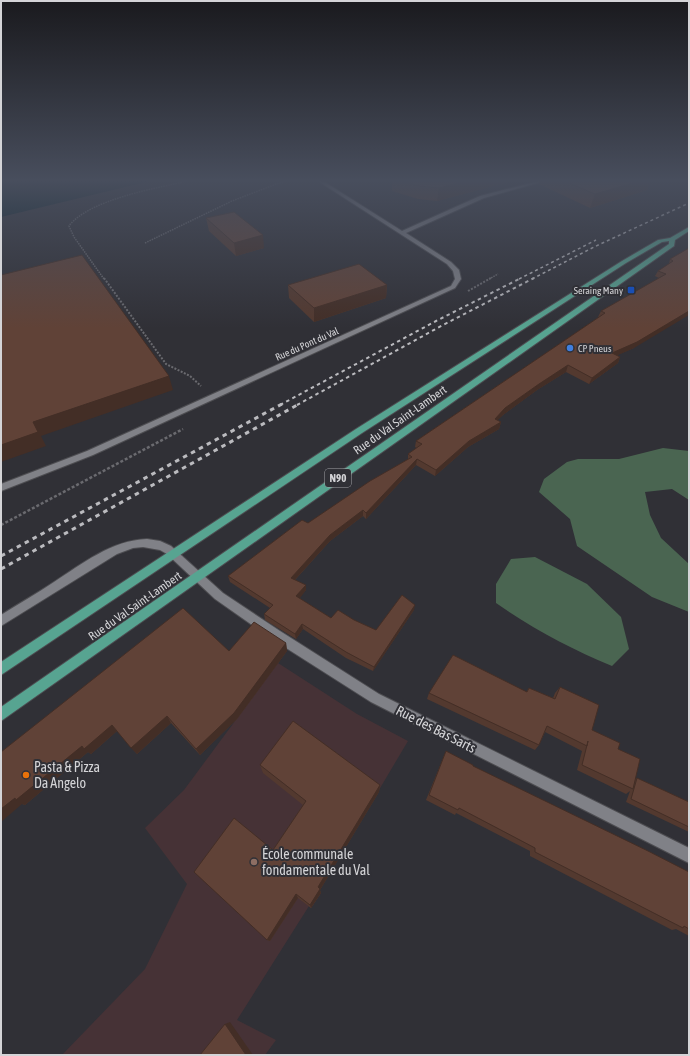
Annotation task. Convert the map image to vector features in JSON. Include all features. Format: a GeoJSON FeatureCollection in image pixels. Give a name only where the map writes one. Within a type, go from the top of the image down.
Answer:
{"type":"FeatureCollection","features":[{"type":"Feature","properties":{"kind":"main road","name":"Rue du Val Saint-Lambert"},"geometry":{"type":"LineString","coordinates":[[1,669],[359,431],[593,281],[660,241],[672,239],[687,230]]}},
{"type":"Feature","properties":{"kind":"main road","name":"Rue du Val Saint-Lambert"},"geometry":{"type":"LineString","coordinates":[[1,715],[672,245],[672,239]]}},
{"type":"Feature","properties":{"kind":"street","name":"Rue du Pont du Val"},"geometry":{"type":"LineString","coordinates":[[1,488],[70,462],[453,287],[458,279],[456,270],[397,230]]}},
{"type":"Feature","properties":{"kind":"street"},"geometry":{"type":"LineString","coordinates":[[401,233],[407,230]]}},
{"type":"Feature","properties":{"kind":"street","name":"Rue des Bas Sarts"},"geometry":{"type":"LineString","coordinates":[[1,621],[107,555],[128,546],[143,542],[157,544],[168,548],[219,596],[288,643],[375,698],[689,856]]}},
{"type":"Feature","properties":{"kind":"path"},"geometry":{"type":"LineString","coordinates":[[70,230],[166,364],[190,376],[213,397]]}},
{"type":"Feature","properties":{"kind":"path"},"geometry":{"type":"LineString","coordinates":[[146,243],[172,230]]}},
{"type":"Feature","properties":{"kind":"path"},"geometry":{"type":"LineString","coordinates":[[1,525],[183,429]]}},
{"type":"Feature","properties":{"kind":"shaded area","name":"École communale fondamentale du Val"},"geometry":{"type":"Polygon","coordinates":[[[278,663],[357,714],[408,741],[319,891],[321,893],[311,908],[309,906],[237,1020],[276,1040],[265,1055],[62,1055],[145,969],[187,884],[145,828],[184,790],[278,663]]]}},
{"type":"Feature","properties":{"kind":"green space"},"geometry":{"type":"Polygon","coordinates":[[[663,448],[689,451],[689,500],[672,489],[645,492],[650,515],[661,538],[689,564],[689,612],[652,597],[577,546],[570,519],[539,492],[544,479],[567,462],[578,459],[619,459],[663,448]]]}},
{"type":"Feature","properties":{"kind":"green space"},"geometry":{"type":"Polygon","coordinates":[[[535,557],[587,584],[621,617],[629,649],[612,666],[552,638],[496,603],[496,584],[511,559],[535,557]]]}},
{"type":"Feature","properties":{"kind":"building"},"geometry":{"type":"Polygon","coordinates":[[[220,230],[257,230],[263,235],[234,243],[220,230]]]}},
{"type":"Feature","properties":{"kind":"building"},"geometry":{"type":"Polygon","coordinates":[[[689,248],[689,311],[637,342],[612,353],[620,357],[592,378],[568,365],[505,408],[495,419],[501,422],[469,441],[436,470],[417,459],[366,513],[363,510],[330,535],[291,578],[306,585],[296,596],[331,618],[338,610],[354,620],[376,630],[402,595],[415,605],[374,667],[346,652],[302,624],[295,634],[264,614],[273,605],[228,576],[302,520],[308,523],[370,481],[412,457],[408,454],[422,444],[416,441],[605,313],[601,311],[666,274],[658,271],[673,261],[670,259],[689,248]]]}},
{"type":"Feature","properties":{"kind":"building"},"geometry":{"type":"Polygon","coordinates":[[[82,255],[169,376],[33,422],[38,432],[1,445],[1,275],[82,255]]]}},
{"type":"Feature","properties":{"kind":"building"},"geometry":{"type":"Polygon","coordinates":[[[359,264],[387,285],[314,308],[288,285],[359,264]]]}},
{"type":"Feature","properties":{"kind":"building"},"geometry":{"type":"Polygon","coordinates":[[[183,608],[229,651],[254,622],[286,643],[234,713],[196,749],[167,716],[131,748],[112,725],[84,749],[82,746],[16,800],[15,798],[1,809],[1,752],[183,608]]]}},
{"type":"Feature","properties":{"kind":"building"},"geometry":{"type":"Polygon","coordinates":[[[453,655],[527,692],[529,688],[555,699],[560,687],[599,705],[592,730],[620,743],[618,749],[640,759],[633,789],[582,765],[587,746],[547,726],[539,745],[429,693],[453,655]]]}},
{"type":"Feature","properties":{"kind":"building"},"geometry":{"type":"Polygon","coordinates":[[[293,721],[380,785],[318,887],[320,889],[310,905],[296,894],[267,940],[194,872],[234,818],[273,850],[306,801],[260,765],[293,721]]]}},
{"type":"Feature","properties":{"kind":"building"},"geometry":{"type":"Polygon","coordinates":[[[446,751],[473,766],[689,872],[689,929],[684,926],[683,928],[535,852],[535,848],[459,808],[458,810],[429,795],[446,751]]]}},
{"type":"Feature","properties":{"kind":"building"},"geometry":{"type":"Polygon","coordinates":[[[637,778],[689,802],[689,827],[631,799],[637,778]]]}},
{"type":"Feature","properties":{"kind":"building"},"geometry":{"type":"Polygon","coordinates":[[[225,1024],[246,1055],[200,1055],[225,1024]]]}},
{"type":"Feature","properties":{"kind":"railway"},"geometry":{"type":"LineString","coordinates":[[532,279],[630,230]]}},
{"type":"Feature","properties":{"kind":"railway"},"geometry":{"type":"LineString","coordinates":[[519,279],[596,240]]}},
{"type":"Feature","properties":{"kind":"railway"},"geometry":{"type":"LineString","coordinates":[[280,405],[436,321],[521,278]]}},
{"type":"Feature","properties":{"kind":"railway"},"geometry":{"type":"LineString","coordinates":[[297,405],[443,325],[534,278]]}},
{"type":"Feature","properties":{"kind":"railway"},"geometry":{"type":"LineString","coordinates":[[1,556],[282,404]]}},
{"type":"Feature","properties":{"kind":"railway"},"geometry":{"type":"LineString","coordinates":[[1,569],[299,404]]}},
{"type":"Feature","properties":{"kind":"place","name":"Seraing Many"},"geometry":{"type":"Point","coordinates":[631,290]}},
{"type":"Feature","properties":{"kind":"place","name":"CP Pneus"},"geometry":{"type":"Point","coordinates":[570,348]}},
{"type":"Feature","properties":{"kind":"place","name":"Pasta & Pizza Da Angelo"},"geometry":{"type":"Point","coordinates":[26,775]}},
{"type":"Feature","properties":{"kind":"place","name":"École communale fondamentale du Val"},"geometry":{"type":"Point","coordinates":[254,862]}}]}
